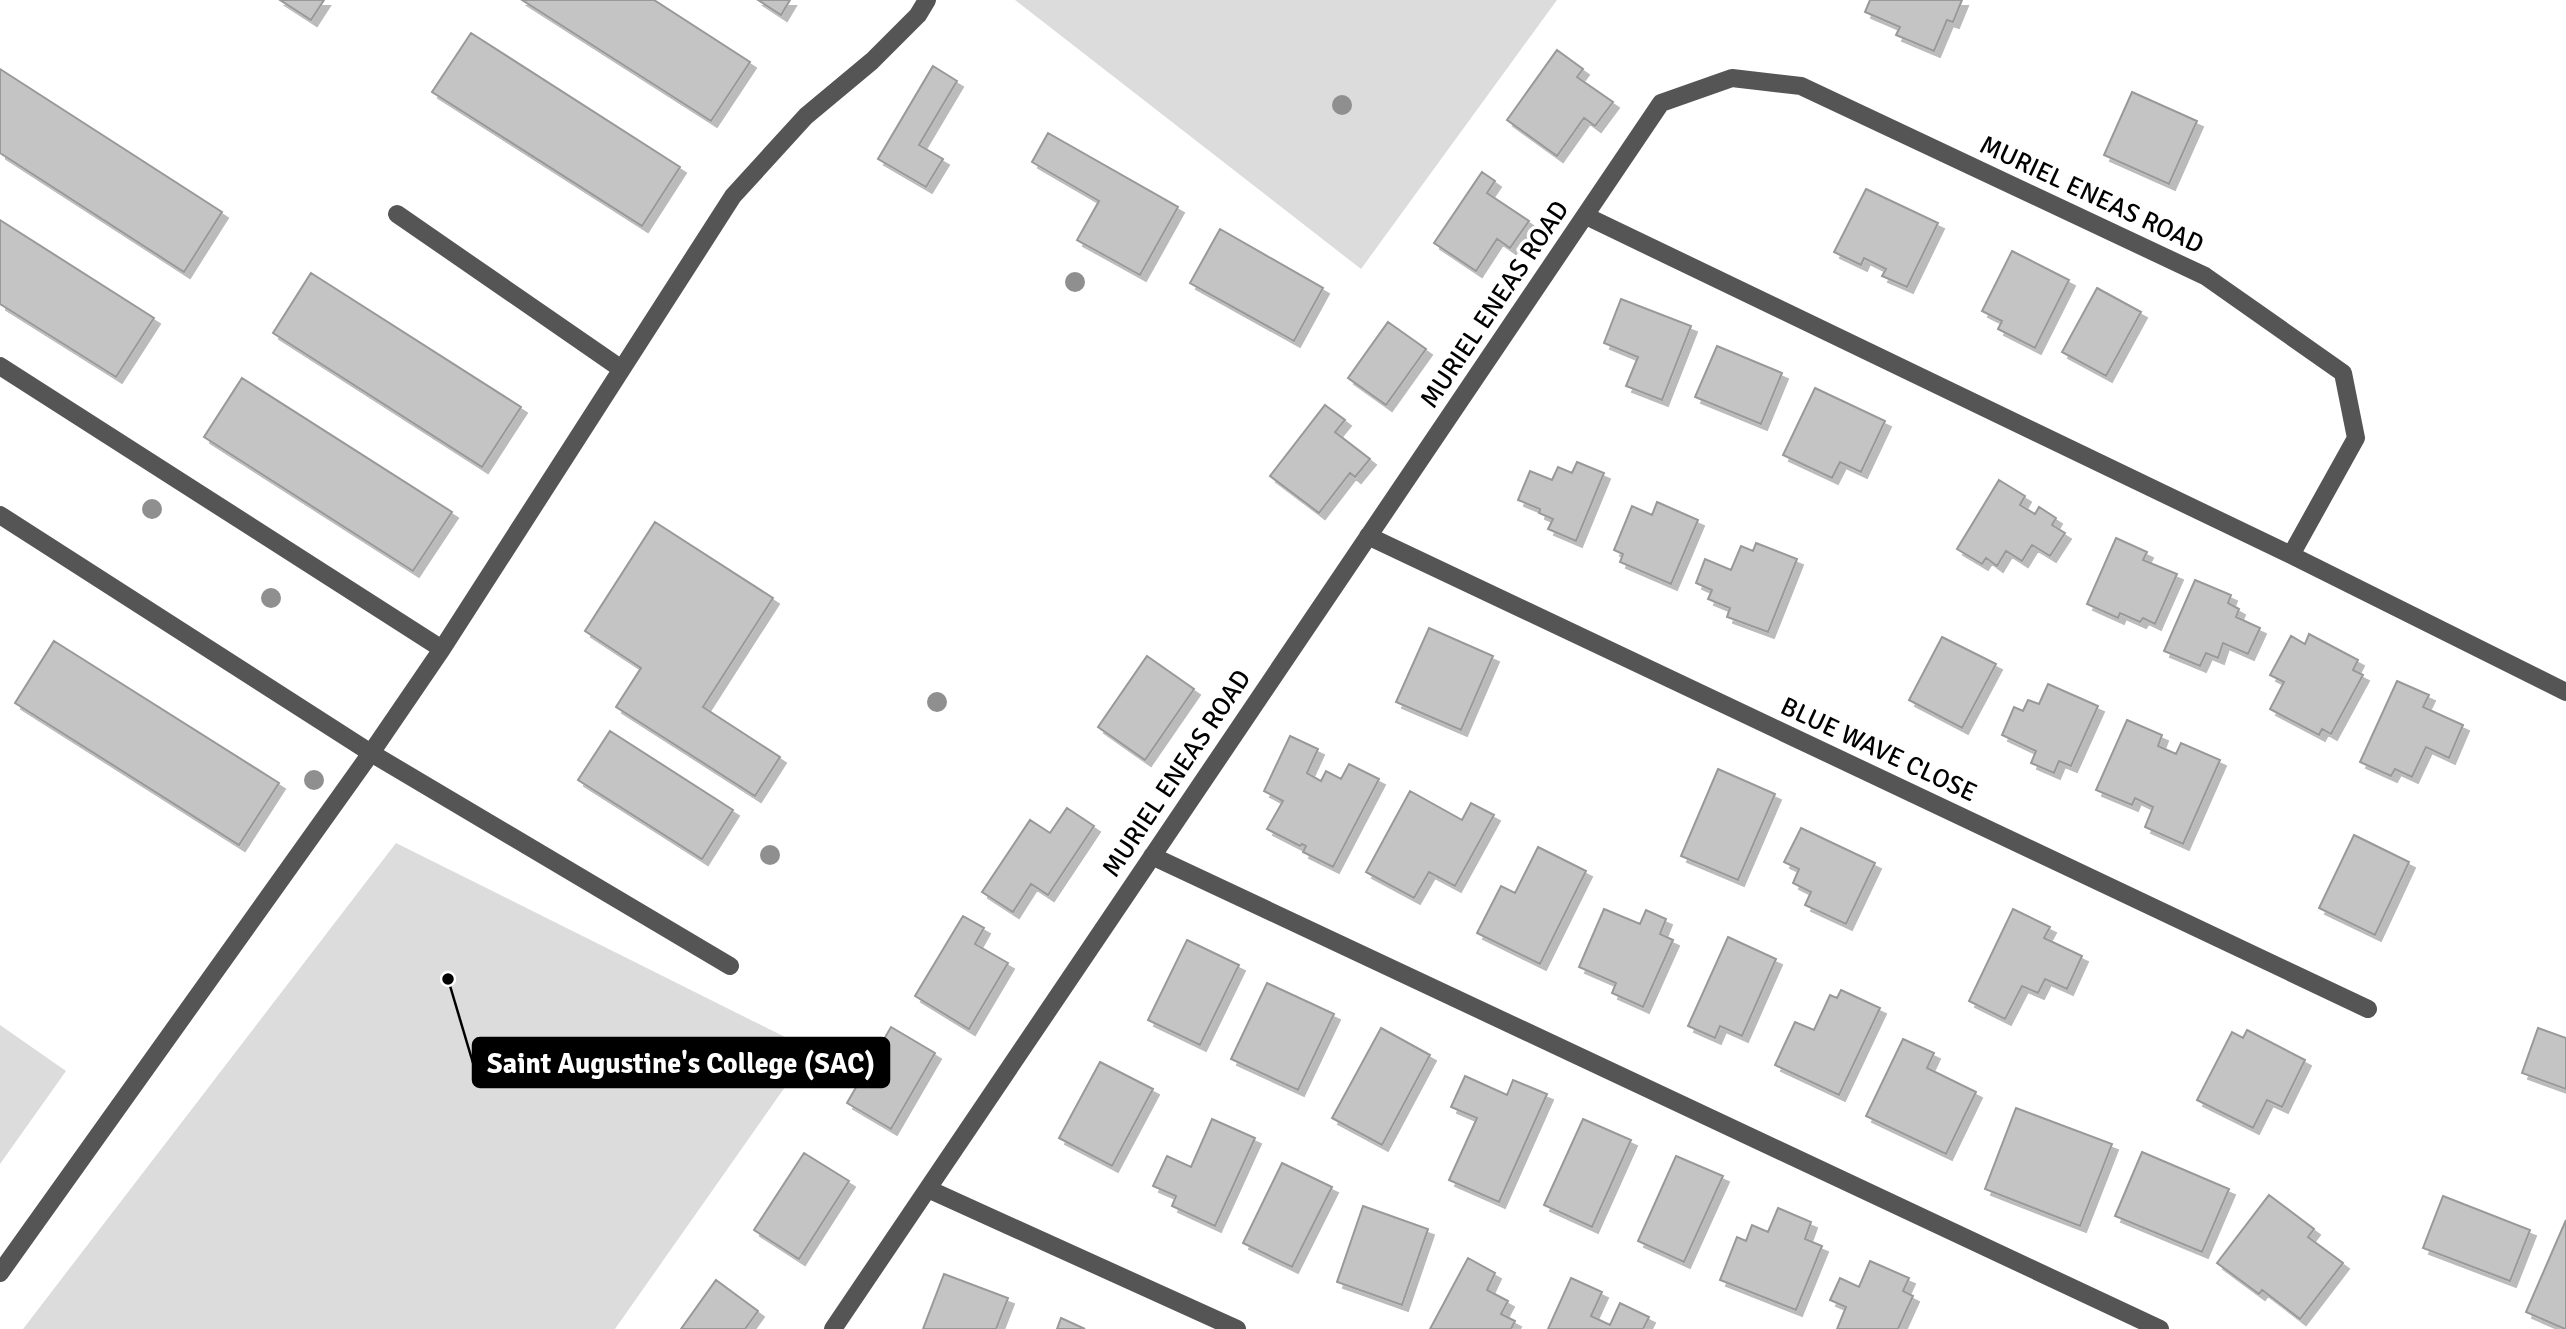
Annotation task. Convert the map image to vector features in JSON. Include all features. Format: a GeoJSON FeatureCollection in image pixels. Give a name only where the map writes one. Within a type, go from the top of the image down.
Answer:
{"type":"FeatureCollection","features":[{"type":"Feature","properties":{"kind":"street"},"geometry":{"type":"LineString","coordinates":[[0,1273],[442,649],[733,196],[806,116],[872,61],[918,15],[927,0]]}},
{"type":"Feature","properties":{"kind":"street","name":"MURIEL ENEAS ROAD"},"geometry":{"type":"LineString","coordinates":[[833,1329],[1661,103],[1731,78],[1801,86],[2206,276],[2343,373],[2356,438],[2291,555]]}},
{"type":"Feature","properties":{"kind":"street"},"geometry":{"type":"LineString","coordinates":[[397,214],[620,369]]}},
{"type":"Feature","properties":{"kind":"street"},"geometry":{"type":"LineString","coordinates":[[1586,216],[2291,555],[2566,692]]}},
{"type":"Feature","properties":{"kind":"street"},"geometry":{"type":"LineString","coordinates":[[0,366],[442,649]]}},
{"type":"Feature","properties":{"kind":"street"},"geometry":{"type":"LineString","coordinates":[[0,515],[371,752],[730,966]]}},
{"type":"Feature","properties":{"kind":"street","name":"BLUE WAVE CLOSE"},"geometry":{"type":"LineString","coordinates":[[1368,536],[2368,1009]]}},
{"type":"Feature","properties":{"kind":"street"},"geometry":{"type":"LineString","coordinates":[[1152,856],[2160,1329]]}},
{"type":"Feature","properties":{"kind":"street"},"geometry":{"type":"LineString","coordinates":[[928,1189],[1237,1329]]}},
{"type":"Feature","properties":{"kind":"shaded area"},"geometry":{"type":"Polygon","coordinates":[[[1015,0],[1557,0],[1361,269],[1015,0]]]}},
{"type":"Feature","properties":{"kind":"shaded area"},"geometry":{"type":"Polygon","coordinates":[[[396,843],[811,1050],[615,1329],[23,1329],[396,843]]]}},
{"type":"Feature","properties":{"kind":"shaded area"},"geometry":{"type":"Polygon","coordinates":[[[0,1025],[66,1071],[0,1164],[0,1025]]]}},
{"type":"Feature","properties":{"kind":"building"},"geometry":{"type":"Polygon","coordinates":[[[280,0],[324,0],[311,20],[280,0]]]}},
{"type":"Feature","properties":{"kind":"building"},"geometry":{"type":"Polygon","coordinates":[[[522,0],[654,0],[750,62],[711,121],[522,0]]]}},
{"type":"Feature","properties":{"kind":"building"},"geometry":{"type":"Polygon","coordinates":[[[758,0],[790,0],[781,15],[758,0]]]}},
{"type":"Feature","properties":{"kind":"building"},"geometry":{"type":"Polygon","coordinates":[[[1870,0],[1962,0],[1953,22],[1947,20],[1934,51],[1896,35],[1900,27],[1865,12],[1870,0]]]}},
{"type":"Feature","properties":{"kind":"building"},"geometry":{"type":"Polygon","coordinates":[[[471,33],[680,167],[642,226],[432,92],[471,33]]]}},
{"type":"Feature","properties":{"kind":"building"},"geometry":{"type":"Polygon","coordinates":[[[1557,50],[1583,69],[1577,77],[1613,102],[1595,126],[1584,118],[1557,156],[1507,120],[1557,50]]]}},
{"type":"Feature","properties":{"kind":"building"},"geometry":{"type":"Polygon","coordinates":[[[933,66],[957,81],[919,145],[943,159],[926,187],[878,159],[933,66]]]}},
{"type":"Feature","properties":{"kind":"building"},"geometry":{"type":"Polygon","coordinates":[[[0,69],[222,212],[184,272],[0,153],[0,69]]]}},
{"type":"Feature","properties":{"kind":"building"},"geometry":{"type":"Polygon","coordinates":[[[2132,92],[2197,121],[2169,184],[2104,155],[2132,92]]]}},
{"type":"Feature","properties":{"kind":"building"},"geometry":{"type":"Polygon","coordinates":[[[1048,133],[1178,207],[1140,275],[1077,240],[1099,201],[1032,162],[1048,133]]]}},
{"type":"Feature","properties":{"kind":"building"},"geometry":{"type":"Polygon","coordinates":[[[1482,172],[1495,181],[1487,193],[1529,221],[1510,248],[1497,239],[1476,271],[1434,243],[1482,172]]]}},
{"type":"Feature","properties":{"kind":"building"},"geometry":{"type":"Polygon","coordinates":[[[1866,189],[1938,223],[1907,287],[1882,276],[1886,269],[1864,258],[1861,265],[1834,252],[1866,189]]]}},
{"type":"Feature","properties":{"kind":"building"},"geometry":{"type":"Polygon","coordinates":[[[0,220],[154,318],[116,377],[0,304],[0,220]]]}},
{"type":"Feature","properties":{"kind":"building"},"geometry":{"type":"Polygon","coordinates":[[[1220,229],[1323,288],[1294,341],[1190,283],[1220,229]]]}},
{"type":"Feature","properties":{"kind":"building"},"geometry":{"type":"Polygon","coordinates":[[[2012,251],[2069,280],[2035,348],[1998,329],[2002,321],[1982,311],[2012,251]]]}},
{"type":"Feature","properties":{"kind":"building"},"geometry":{"type":"Polygon","coordinates":[[[311,273],[521,407],[482,467],[273,333],[311,273]]]}},
{"type":"Feature","properties":{"kind":"building"},"geometry":{"type":"Polygon","coordinates":[[[2097,288],[2141,312],[2106,376],[2062,352],[2097,288]]]}},
{"type":"Feature","properties":{"kind":"building"},"geometry":{"type":"Polygon","coordinates":[[[1621,299],[1691,326],[1662,400],[1626,386],[1638,357],[1604,343],[1621,299]]]}},
{"type":"Feature","properties":{"kind":"building"},"geometry":{"type":"Polygon","coordinates":[[[1388,322],[1426,349],[1386,405],[1348,378],[1388,322]]]}},
{"type":"Feature","properties":{"kind":"building"},"geometry":{"type":"Polygon","coordinates":[[[1717,346],[1782,373],[1761,424],[1695,397],[1717,346]]]}},
{"type":"Feature","properties":{"kind":"building"},"geometry":{"type":"Polygon","coordinates":[[[242,378],[452,512],[413,571],[204,437],[242,378]]]}},
{"type":"Feature","properties":{"kind":"building"},"geometry":{"type":"Polygon","coordinates":[[[1815,388],[1885,421],[1861,472],[1840,462],[1832,478],[1783,455],[1815,388]]]}},
{"type":"Feature","properties":{"kind":"building"},"geometry":{"type":"Polygon","coordinates":[[[1325,405],[1345,420],[1335,432],[1370,459],[1355,477],[1350,473],[1319,513],[1270,476],[1325,405]]]}},
{"type":"Feature","properties":{"kind":"building"},"geometry":{"type":"Polygon","coordinates":[[[1577,462],[1604,473],[1576,541],[1548,529],[1553,519],[1539,513],[1540,509],[1518,500],[1530,471],[1552,480],[1558,467],[1572,473],[1577,462]]]}},
{"type":"Feature","properties":{"kind":"building"},"geometry":{"type":"Polygon","coordinates":[[[1999,480],[2025,496],[2020,505],[2035,514],[2039,507],[2056,518],[2052,525],[2065,533],[2050,556],[2032,545],[2022,561],[2006,551],[1997,566],[1986,558],[1982,564],[1957,549],[1999,480]]]}},
{"type":"Feature","properties":{"kind":"building"},"geometry":{"type":"Polygon","coordinates":[[[1657,502],[1698,520],[1671,584],[1620,562],[1623,554],[1614,550],[1632,506],[1652,515],[1657,502]]]}},
{"type":"Feature","properties":{"kind":"building"},"geometry":{"type":"Polygon","coordinates":[[[655,522],[773,598],[703,707],[780,757],[755,796],[616,707],[641,668],[585,631],[655,522]]]}},
{"type":"Feature","properties":{"kind":"building"},"geometry":{"type":"Polygon","coordinates":[[[2116,538],[2147,552],[2143,560],[2177,574],[2155,624],[2143,618],[2140,622],[2120,613],[2118,618],[2087,604],[2116,538]]]}},
{"type":"Feature","properties":{"kind":"building"},"geometry":{"type":"Polygon","coordinates":[[[1756,543],[1797,559],[1768,632],[1727,617],[1730,608],[1708,599],[1712,590],[1696,583],[1705,559],[1731,570],[1741,546],[1753,551],[1756,543]]]}},
{"type":"Feature","properties":{"kind":"building"},"geometry":{"type":"Polygon","coordinates":[[[2195,580],[2231,595],[2228,603],[2239,609],[2236,617],[2260,628],[2248,654],[2223,643],[2218,658],[2206,653],[2200,666],[2164,651],[2195,580]]]}},
{"type":"Feature","properties":{"kind":"building"},"geometry":{"type":"Polygon","coordinates":[[[1429,628],[1493,656],[1461,730],[1396,702],[1429,628]]]}},
{"type":"Feature","properties":{"kind":"building"},"geometry":{"type":"Polygon","coordinates":[[[2309,634],[2358,660],[2353,670],[2363,675],[2331,734],[2322,729],[2319,735],[2270,709],[2284,682],[2270,675],[2291,636],[2305,644],[2309,634]]]}},
{"type":"Feature","properties":{"kind":"building"},"geometry":{"type":"Polygon","coordinates":[[[1942,637],[1996,664],[1962,728],[1909,700],[1942,637]]]}},
{"type":"Feature","properties":{"kind":"building"},"geometry":{"type":"Polygon","coordinates":[[[54,641],[279,783],[239,845],[15,703],[54,641]]]}},
{"type":"Feature","properties":{"kind":"building"},"geometry":{"type":"Polygon","coordinates":[[[1147,656],[1194,689],[1145,760],[1098,727],[1147,656]]]}},
{"type":"Feature","properties":{"kind":"building"},"geometry":{"type":"Polygon","coordinates":[[[2397,681],[2429,695],[2423,707],[2463,725],[2449,758],[2426,747],[2412,777],[2395,769],[2391,776],[2360,762],[2397,681]]]}},
{"type":"Feature","properties":{"kind":"building"},"geometry":{"type":"Polygon","coordinates":[[[2048,684],[2098,706],[2071,766],[2059,761],[2054,773],[2031,763],[2036,751],[2002,735],[2014,707],[2023,711],[2028,700],[2039,704],[2048,684]]]}},
{"type":"Feature","properties":{"kind":"building"},"geometry":{"type":"Polygon","coordinates":[[[2127,720],[2162,735],[2158,746],[2176,754],[2181,743],[2220,760],[2183,844],[2145,827],[2153,807],[2135,798],[2132,805],[2096,790],[2127,720]]]}},
{"type":"Feature","properties":{"kind":"building"},"geometry":{"type":"Polygon","coordinates":[[[610,731],[733,810],[702,859],[578,780],[610,731]]]}},
{"type":"Feature","properties":{"kind":"building"},"geometry":{"type":"Polygon","coordinates":[[[1290,736],[1318,749],[1307,773],[1321,781],[1326,771],[1341,779],[1349,764],[1379,779],[1333,867],[1303,852],[1306,846],[1300,846],[1267,829],[1283,801],[1264,791],[1290,736]]]}},
{"type":"Feature","properties":{"kind":"building"},"geometry":{"type":"Polygon","coordinates":[[[1718,769],[1775,794],[1738,880],[1681,856],[1718,769]]]}},
{"type":"Feature","properties":{"kind":"building"},"geometry":{"type":"Polygon","coordinates":[[[1410,791],[1462,820],[1471,803],[1494,815],[1455,886],[1429,872],[1414,898],[1366,872],[1410,791]]]}},
{"type":"Feature","properties":{"kind":"building"},"geometry":{"type":"Polygon","coordinates":[[[1067,808],[1094,826],[1048,895],[1031,884],[1013,912],[982,892],[1030,820],[1050,833],[1067,808]]]}},
{"type":"Feature","properties":{"kind":"building"},"geometry":{"type":"Polygon","coordinates":[[[1801,828],[1875,863],[1846,924],[1805,905],[1811,892],[1793,883],[1799,869],[1784,862],[1801,828]]]}},
{"type":"Feature","properties":{"kind":"building"},"geometry":{"type":"Polygon","coordinates":[[[2354,835],[2409,862],[2375,935],[2319,908],[2354,835]]]}},
{"type":"Feature","properties":{"kind":"building"},"geometry":{"type":"Polygon","coordinates":[[[1538,847],[1586,871],[1540,964],[1477,933],[1501,886],[1515,893],[1538,847]]]}},
{"type":"Feature","properties":{"kind":"building"},"geometry":{"type":"Polygon","coordinates":[[[1604,909],[1640,924],[1646,910],[1666,919],[1660,934],[1673,940],[1643,1007],[1612,993],[1616,983],[1579,967],[1604,909]]]}},
{"type":"Feature","properties":{"kind":"building"},"geometry":{"type":"Polygon","coordinates":[[[2013,909],[2050,927],[2044,938],[2082,956],[2067,989],[2045,979],[2038,993],[2022,986],[2005,1019],[1969,1001],[2013,909]]]}},
{"type":"Feature","properties":{"kind":"building"},"geometry":{"type":"Polygon","coordinates":[[[963,916],[984,928],[975,944],[1008,963],[969,1029],[915,996],[963,916]]]}},
{"type":"Feature","properties":{"kind":"building"},"geometry":{"type":"Polygon","coordinates":[[[1728,937],[1776,959],[1742,1036],[1720,1026],[1715,1038],[1688,1026],[1728,937]]]}},
{"type":"Feature","properties":{"kind":"building"},"geometry":{"type":"Polygon","coordinates":[[[1187,940],[1239,965],[1200,1045],[1148,1020],[1187,940]]]}},
{"type":"Feature","properties":{"kind":"building"},"geometry":{"type":"Polygon","coordinates":[[[1267,983],[1334,1014],[1298,1090],[1231,1059],[1267,983]]]}},
{"type":"Feature","properties":{"kind":"building"},"geometry":{"type":"Polygon","coordinates":[[[1841,990],[1880,1008],[1839,1095],[1775,1065],[1795,1022],[1814,1030],[1830,995],[1837,998],[1841,990]]]}},
{"type":"Feature","properties":{"kind":"building"},"geometry":{"type":"Polygon","coordinates":[[[891,1027],[935,1053],[891,1129],[847,1103],[891,1027]]]}},
{"type":"Feature","properties":{"kind":"building"},"geometry":{"type":"Polygon","coordinates":[[[1381,1028],[1430,1055],[1382,1145],[1332,1118],[1381,1028]]]}},
{"type":"Feature","properties":{"kind":"building"},"geometry":{"type":"Polygon","coordinates":[[[2538,1028],[2566,1038],[2566,1089],[2522,1073],[2538,1028]]]}},
{"type":"Feature","properties":{"kind":"building"},"geometry":{"type":"Polygon","coordinates":[[[2247,1030],[2305,1060],[2282,1107],[2267,1100],[2253,1128],[2197,1100],[2232,1032],[2243,1038],[2247,1030]]]}},
{"type":"Feature","properties":{"kind":"building"},"geometry":{"type":"Polygon","coordinates":[[[1903,1039],[1934,1053],[1927,1068],[1976,1092],[1946,1154],[1866,1116],[1903,1039]]]}},
{"type":"Feature","properties":{"kind":"building"},"geometry":{"type":"Polygon","coordinates":[[[1100,1062],[1153,1089],[1112,1166],[1059,1138],[1100,1062]]]}},
{"type":"Feature","properties":{"kind":"building"},"geometry":{"type":"Polygon","coordinates":[[[1465,1076],[1507,1095],[1513,1080],[1547,1094],[1499,1202],[1449,1180],[1477,1118],[1451,1107],[1465,1076]]]}},
{"type":"Feature","properties":{"kind":"building"},"geometry":{"type":"Polygon","coordinates":[[[2016,1108],[2112,1144],[2080,1226],[1985,1189],[2016,1108]]]}},
{"type":"Feature","properties":{"kind":"building"},"geometry":{"type":"Polygon","coordinates":[[[1212,1119],[1255,1138],[1215,1226],[1172,1206],[1176,1196],[1153,1186],[1167,1156],[1191,1167],[1212,1119]]]}},
{"type":"Feature","properties":{"kind":"building"},"geometry":{"type":"Polygon","coordinates":[[[1583,1119],[1631,1140],[1592,1227],[1544,1205],[1583,1119]]]}},
{"type":"Feature","properties":{"kind":"building"},"geometry":{"type":"Polygon","coordinates":[[[2142,1152],[2229,1189],[2202,1252],[2115,1216],[2142,1152]]]}},
{"type":"Feature","properties":{"kind":"building"},"geometry":{"type":"Polygon","coordinates":[[[804,1153],[849,1181],[799,1259],[754,1230],[804,1153]]]}},
{"type":"Feature","properties":{"kind":"building"},"geometry":{"type":"Polygon","coordinates":[[[1676,1156],[1723,1176],[1684,1262],[1638,1241],[1676,1156]]]}},
{"type":"Feature","properties":{"kind":"building"},"geometry":{"type":"Polygon","coordinates":[[[1282,1163],[1332,1187],[1292,1267],[1243,1243],[1282,1163]]]}},
{"type":"Feature","properties":{"kind":"building"},"geometry":{"type":"Polygon","coordinates":[[[2269,1195],[2314,1229],[2308,1237],[2343,1263],[2300,1319],[2262,1290],[2259,1294],[2217,1263],[2269,1195]]]}},
{"type":"Feature","properties":{"kind":"building"},"geometry":{"type":"Polygon","coordinates":[[[2443,1196],[2530,1230],[2510,1281],[2423,1248],[2443,1196]]]}},
{"type":"Feature","properties":{"kind":"building"},"geometry":{"type":"Polygon","coordinates":[[[1363,1206],[1428,1229],[1402,1305],[1337,1282],[1363,1206]]]}},
{"type":"Feature","properties":{"kind":"building"},"geometry":{"type":"Polygon","coordinates":[[[1778,1208],[1811,1222],[1805,1239],[1822,1246],[1796,1310],[1720,1280],[1737,1237],[1746,1241],[1752,1225],[1768,1232],[1778,1208]]]}},
{"type":"Feature","properties":{"kind":"building"},"geometry":{"type":"Polygon","coordinates":[[[2566,1220],[2566,1329],[2565,1329],[2526,1312],[2566,1220]]]}},
{"type":"Feature","properties":{"kind":"building"},"geometry":{"type":"Polygon","coordinates":[[[1468,1258],[1495,1273],[1487,1290],[1508,1301],[1501,1314],[1515,1321],[1511,1329],[1430,1329],[1468,1258]]]}},
{"type":"Feature","properties":{"kind":"building"},"geometry":{"type":"Polygon","coordinates":[[[1870,1261],[1909,1278],[1903,1291],[1913,1296],[1898,1329],[1837,1329],[1846,1307],[1830,1300],[1840,1278],[1859,1287],[1870,1261]]]}},
{"type":"Feature","properties":{"kind":"building"},"geometry":{"type":"Polygon","coordinates":[[[944,1274],[1008,1298],[996,1329],[923,1329],[944,1274]]]}},
{"type":"Feature","properties":{"kind":"building"},"geometry":{"type":"Polygon","coordinates":[[[1571,1278],[1602,1292],[1591,1316],[1610,1325],[1620,1303],[1649,1317],[1643,1329],[1548,1329],[1571,1278]]]}},
{"type":"Feature","properties":{"kind":"building"},"geometry":{"type":"Polygon","coordinates":[[[716,1280],[758,1311],[745,1329],[681,1329],[716,1280]]]}},
{"type":"Feature","properties":{"kind":"building"},"geometry":{"type":"Polygon","coordinates":[[[1061,1318],[1085,1329],[1057,1329],[1061,1318]]]}},
{"type":"Feature","properties":{"kind":"place","name":"Saint Augustine's College (SAC)"},"geometry":{"type":"Point","coordinates":[448,979]}}]}
